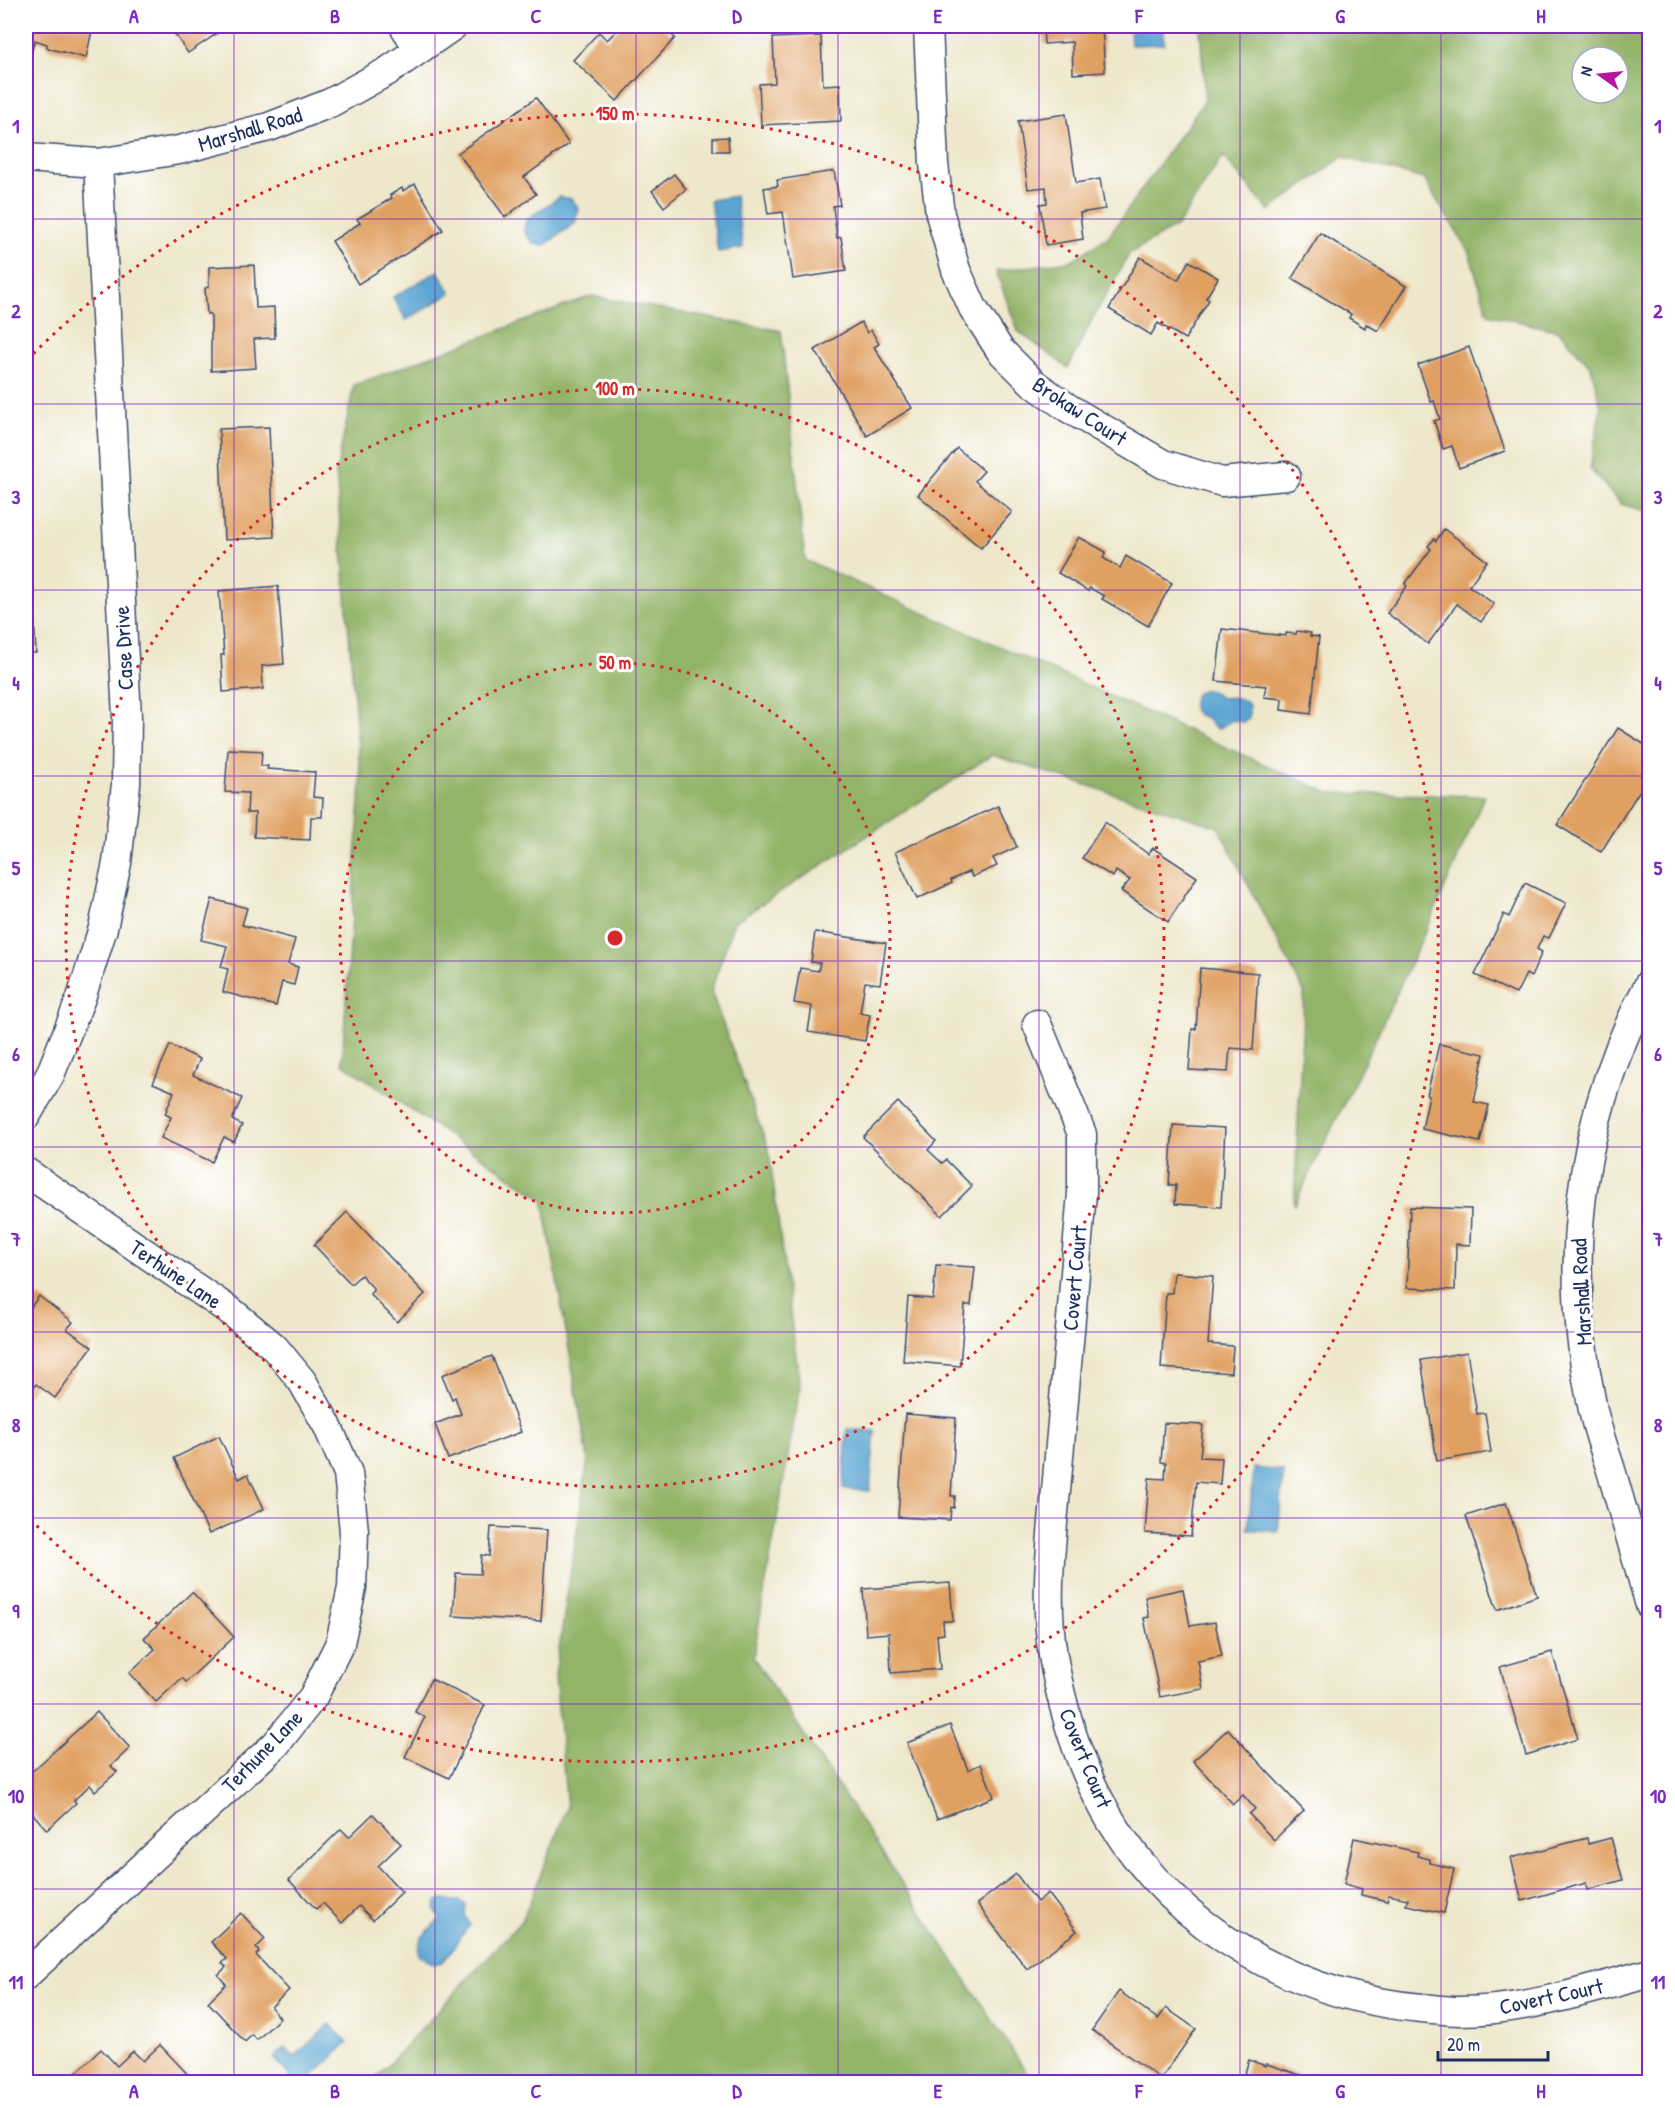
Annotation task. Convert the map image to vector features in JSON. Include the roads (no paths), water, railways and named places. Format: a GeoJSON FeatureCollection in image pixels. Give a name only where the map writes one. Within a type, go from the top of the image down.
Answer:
{"type":"FeatureCollection","features":[{"type":"Feature","properties":{"kind":"street"},"geometry":{"type":"LineString","coordinates":[[404,26],[419,49]]}},
{"type":"Feature","properties":{"kind":"street","name":"Marshall Road"},"geometry":{"type":"LineString","coordinates":[[26,158],[98,163],[179,150],[269,127],[330,102],[388,71],[453,26]]}},
{"type":"Feature","properties":{"kind":"street","name":"Brokaw Court"},"geometry":{"type":"LineString","coordinates":[[928,26],[934,164],[940,214],[956,270],[973,308],[1000,350],[1033,383],[1068,408],[1163,464],[1222,482],[1286,476]]}},
{"type":"Feature","properties":{"kind":"street","name":"Case Drive"},"geometry":{"type":"LineString","coordinates":[[26,1116],[50,1075],[81,999],[103,928],[117,863],[126,784],[127,717],[98,163]]}},
{"type":"Feature","properties":{"kind":"street","name":"Marshall Road"},"geometry":{"type":"LineString","coordinates":[[1650,982],[1632,1015],[1607,1079],[1589,1146],[1578,1211],[1576,1277],[1581,1338],[1592,1406],[1650,1605]]}},
{"type":"Feature","properties":{"kind":"street","name":"Covert Court"},"geometry":{"type":"LineString","coordinates":[[1037,1024],[1082,1134],[1082,1193],[1048,1586],[1053,1654],[1067,1718],[1086,1772],[1111,1821],[1151,1873],[1181,1905],[1223,1938],[1279,1971],[1337,1993],[1389,2005],[1459,2012],[1525,2006],[1650,1973]]}},
{"type":"Feature","properties":{"kind":"street","name":"Terhune Lane"},"geometry":{"type":"LineString","coordinates":[[26,1172],[233,1313],[274,1347],[302,1381],[327,1425],[348,1473],[354,1531],[352,1588],[340,1642],[313,1697],[276,1744],[26,1975]]}},
{"type":"Feature","properties":{"kind":"water"},"geometry":{"type":"Polygon","coordinates":[[[1130,26],[1163,26],[1164,44],[1131,45],[1130,26]]]}},
{"type":"Feature","properties":{"kind":"water"},"geometry":{"type":"Polygon","coordinates":[[[735,196],[743,248],[718,252],[710,200],[735,196]]]}},
{"type":"Feature","properties":{"kind":"water"},"geometry":{"type":"Polygon","coordinates":[[[559,197],[572,199],[578,209],[575,223],[545,245],[534,244],[524,232],[526,220],[559,197]]]}},
{"type":"Feature","properties":{"kind":"water"},"geometry":{"type":"Polygon","coordinates":[[[438,271],[451,293],[406,320],[393,297],[438,271]]]}},
{"type":"Feature","properties":{"kind":"water"},"geometry":{"type":"Polygon","coordinates":[[[1203,690],[1211,691],[1221,698],[1233,697],[1243,700],[1249,705],[1249,718],[1243,722],[1232,720],[1218,729],[1212,726],[1208,718],[1198,715],[1193,708],[1194,697],[1203,690]]]}},
{"type":"Feature","properties":{"kind":"water"},"geometry":{"type":"Polygon","coordinates":[[[847,1429],[875,1431],[870,1491],[843,1489],[847,1429]]]}},
{"type":"Feature","properties":{"kind":"water"},"geometry":{"type":"Polygon","coordinates":[[[1254,1468],[1284,1471],[1278,1532],[1248,1529],[1254,1468]]]}},
{"type":"Feature","properties":{"kind":"water"},"geometry":{"type":"Polygon","coordinates":[[[439,1900],[460,1901],[466,1905],[465,1915],[470,1925],[443,1962],[435,1964],[419,1955],[418,1950],[421,1940],[439,1920],[440,1917],[435,1910],[439,1900]]]}},
{"type":"Feature","properties":{"kind":"water"},"geometry":{"type":"Polygon","coordinates":[[[330,2024],[348,2043],[306,2082],[295,2082],[274,2058],[285,2048],[294,2057],[330,2024]]]}}]}
